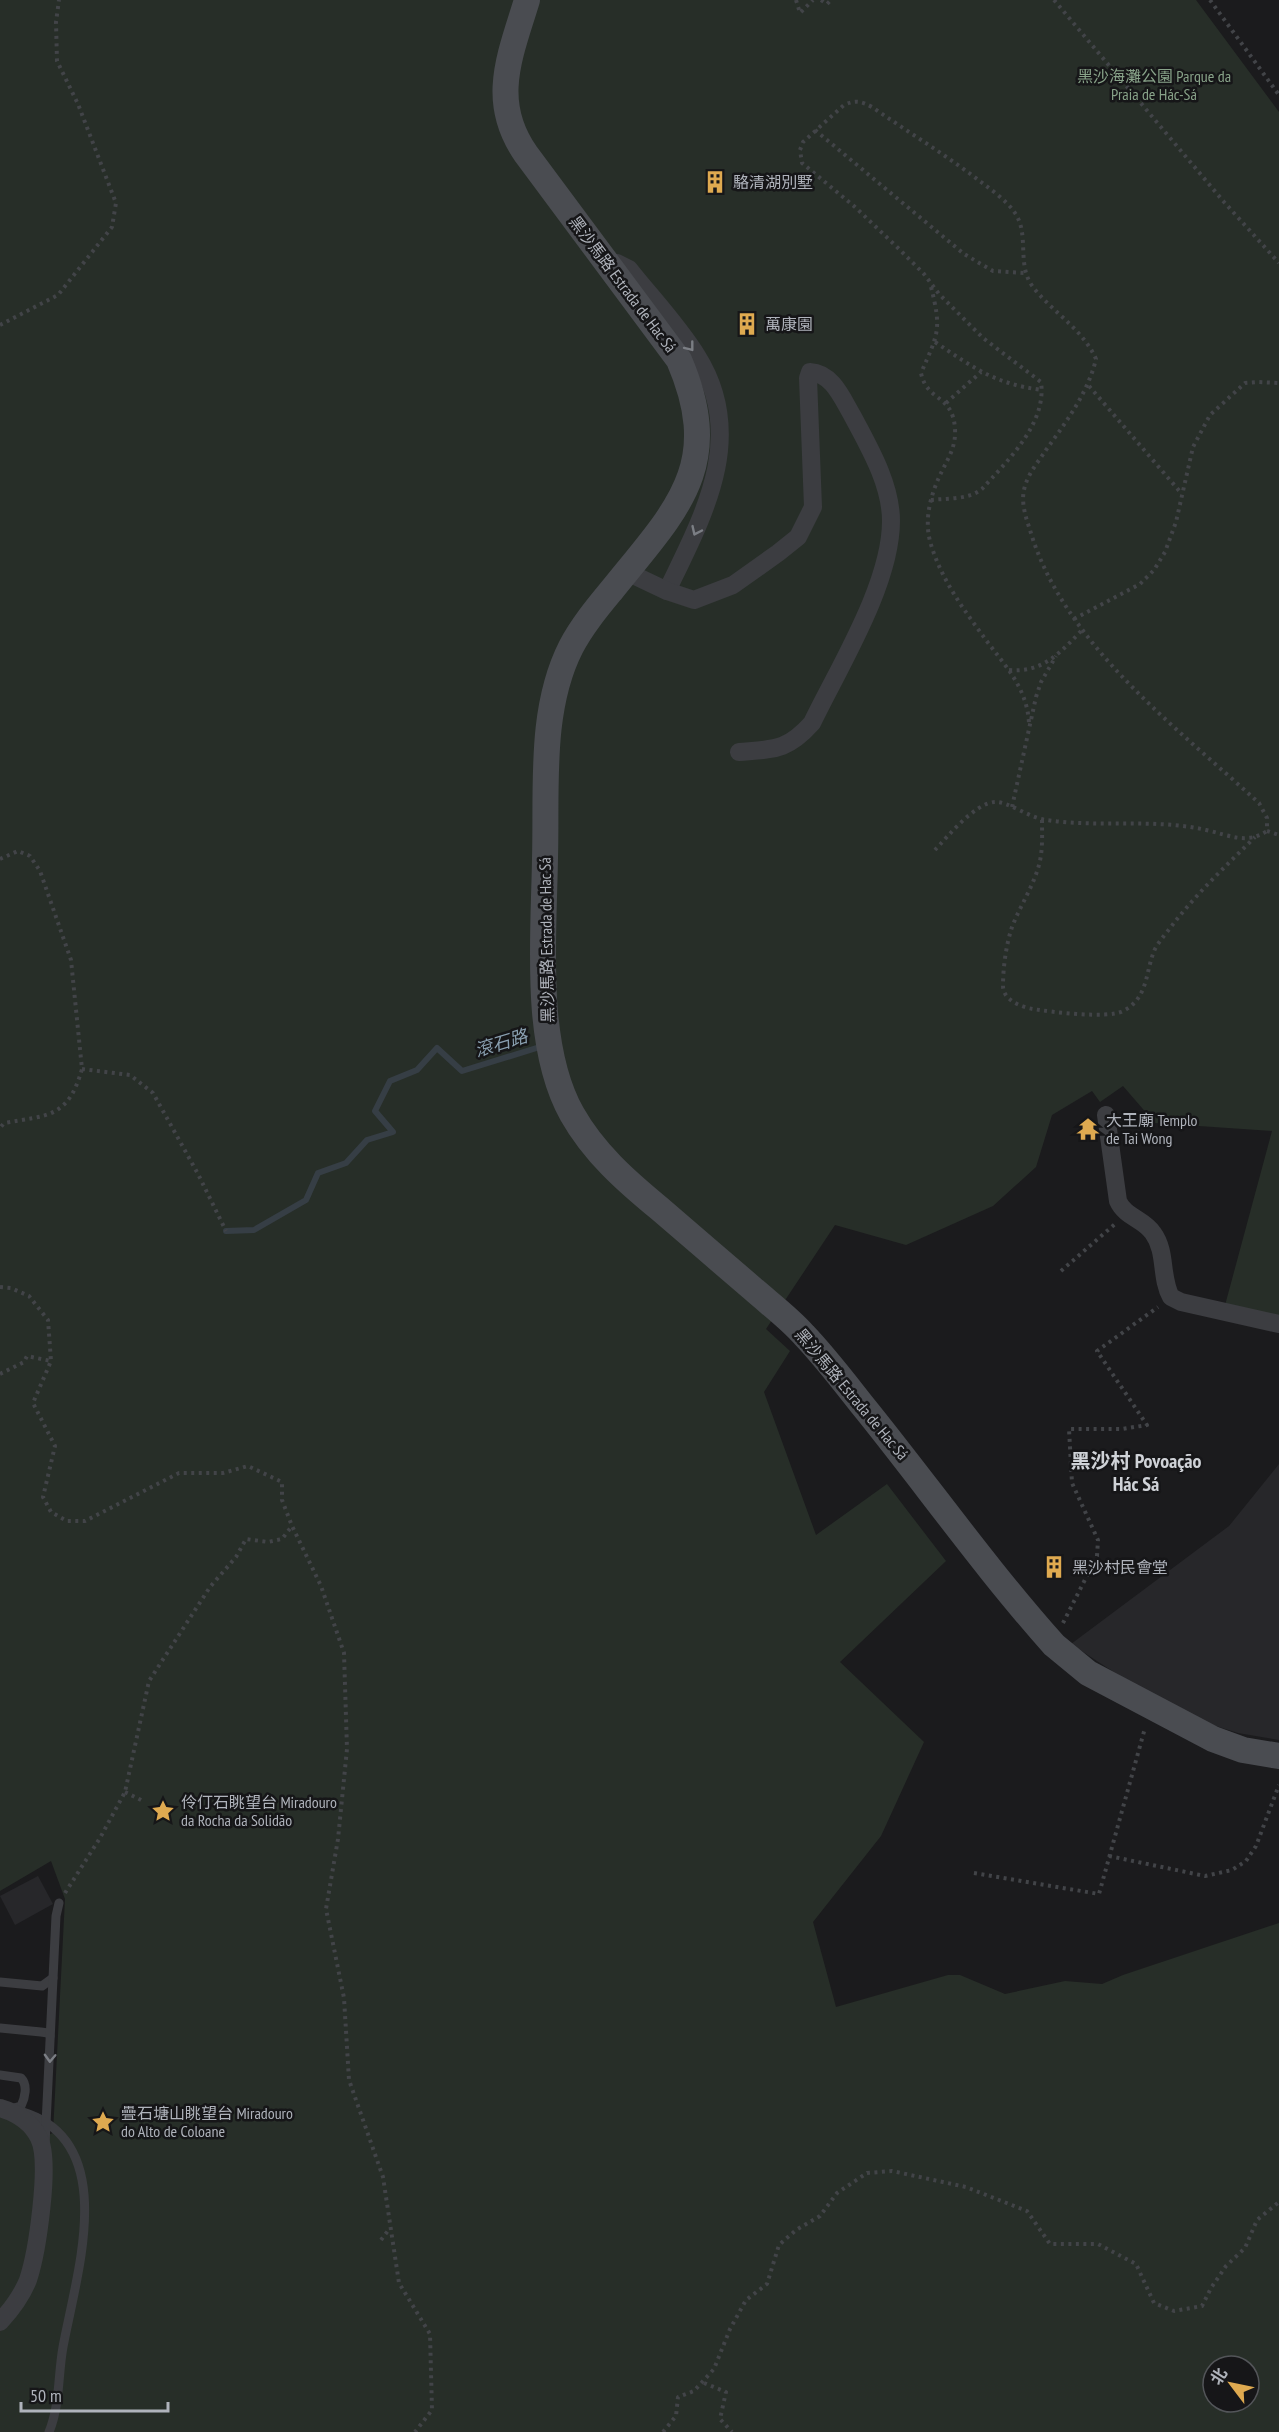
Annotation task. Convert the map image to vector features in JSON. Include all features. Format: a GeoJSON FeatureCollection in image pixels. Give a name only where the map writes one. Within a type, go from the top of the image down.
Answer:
{"type":"FeatureCollection","features":[{"type":"Feature","properties":{"kind":"main road","name":"黑沙馬路 Estrada de Hac Sá"},"geometry":{"type":"LineString","coordinates":[[527,0],[507,71],[505,103],[512,131],[526,154],[679,360],[688,381],[697,416],[696,459],[690,481],[665,522],[596,609],[574,641],[555,690],[550,718],[546,841],[545,1001],[552,1055],[570,1112],[590,1141],[617,1173],[806,1336],[1054,1646],[1088,1672],[1213,1739],[1243,1750],[1279,1756]]}},
{"type":"Feature","properties":{"kind":"street"},"geometry":{"type":"LineString","coordinates":[[608,263],[617,262],[629,269],[698,357],[712,389],[720,421],[717,475],[698,526],[668,591]]}},
{"type":"Feature","properties":{"kind":"street"},"geometry":{"type":"LineString","coordinates":[[627,572],[694,600],[733,585],[798,537],[813,507],[808,378],[810,372],[821,372],[840,394],[885,483],[891,521],[882,574],[868,609],[812,723],[800,737],[788,745],[739,752]]}},
{"type":"Feature","properties":{"kind":"street"},"geometry":{"type":"LineString","coordinates":[[1106,1115],[1118,1201],[1121,1209],[1153,1232],[1160,1249],[1163,1278],[1171,1298],[1279,1324]]}},
{"type":"Feature","properties":{"kind":"street"},"geometry":{"type":"LineString","coordinates":[[0,2322],[10,2311],[27,2281],[30,2270],[36,2247],[45,2156],[40,2139],[30,2124],[15,2113],[2,2108]]}},
{"type":"Feature","properties":{"kind":"lane"},"geometry":{"type":"LineString","coordinates":[[45,2156],[56,1916],[59,1903]]}},
{"type":"Feature","properties":{"kind":"lane"},"geometry":{"type":"LineString","coordinates":[[0,1982],[38,1985],[46,1984],[53,1978]]}},
{"type":"Feature","properties":{"kind":"lane"},"geometry":{"type":"LineString","coordinates":[[38,1985],[52,1993]]}},
{"type":"Feature","properties":{"kind":"lane"},"geometry":{"type":"LineString","coordinates":[[0,2028],[44,2032],[50,2036]]}},
{"type":"Feature","properties":{"kind":"lane"},"geometry":{"type":"LineString","coordinates":[[0,2075],[21,2078],[26,2085],[21,2106],[2,2108]]}},
{"type":"Feature","properties":{"kind":"lane"},"geometry":{"type":"LineString","coordinates":[[2,2108],[34,2116],[47,2123],[66,2142],[80,2165],[86,2210],[82,2247],[59,2369],[54,2415],[49,2432]]}},
{"type":"Feature","properties":{"kind":"path"},"geometry":{"type":"LineString","coordinates":[[0,325],[58,295],[112,226],[116,203],[78,104],[57,61],[56,22],[59,0]]}},
{"type":"Feature","properties":{"kind":"path"},"geometry":{"type":"LineString","coordinates":[[796,0],[800,13],[813,0]]}},
{"type":"Feature","properties":{"kind":"path"},"geometry":{"type":"LineString","coordinates":[[821,0],[827,4],[831,0]]}},
{"type":"Feature","properties":{"kind":"path"},"geometry":{"type":"LineString","coordinates":[[1054,0],[1224,202],[1279,263]]}},
{"type":"Feature","properties":{"kind":"path"},"geometry":{"type":"LineString","coordinates":[[1210,0],[1279,95]]}},
{"type":"Feature","properties":{"kind":"path"},"geometry":{"type":"LineString","coordinates":[[931,500],[964,497],[982,489],[1025,440],[1040,403],[1041,382],[982,338],[924,274],[855,207],[802,163],[800,150],[803,142],[844,105],[851,102],[861,101],[965,170],[994,192],[1015,212],[1021,227],[1022,256],[1026,273],[1033,287],[1085,339],[1096,359],[1089,386],[1034,467],[1023,492],[1023,502],[1033,540],[1044,566],[1074,619],[1156,712],[1259,803],[1267,818],[1267,831]]}},
{"type":"Feature","properties":{"kind":"path"},"geometry":{"type":"LineString","coordinates":[[815,130],[964,254],[993,271],[1026,273]]}},
{"type":"Feature","properties":{"kind":"path"},"geometry":{"type":"LineString","coordinates":[[930,283],[939,323],[935,342],[921,374],[927,389],[946,403],[952,412],[955,442],[931,500],[928,521],[930,541],[944,578],[1024,694],[1029,723]]}},
{"type":"Feature","properties":{"kind":"path"},"geometry":{"type":"LineString","coordinates":[[935,342],[981,372],[1008,384],[1042,390]]}},
{"type":"Feature","properties":{"kind":"path"},"geometry":{"type":"LineString","coordinates":[[946,403],[981,372]]}},
{"type":"Feature","properties":{"kind":"path"},"geometry":{"type":"LineString","coordinates":[[1074,619],[1140,584],[1154,570],[1165,552],[1173,531],[1193,447],[1210,415],[1245,383],[1279,383]]}},
{"type":"Feature","properties":{"kind":"path"},"geometry":{"type":"LineString","coordinates":[[1089,386],[1182,494]]}},
{"type":"Feature","properties":{"kind":"path"},"geometry":{"type":"LineString","coordinates":[[1008,670],[1024,671],[1040,666],[1056,656],[1083,629]]}},
{"type":"Feature","properties":{"kind":"path"},"geometry":{"type":"LineString","coordinates":[[1012,807],[1029,723],[1041,682],[1056,656]]}},
{"type":"Feature","properties":{"kind":"path"},"geometry":{"type":"LineString","coordinates":[[935,850],[962,823],[983,806],[994,802],[1042,820],[1067,823],[1184,826],[1247,840],[1267,831],[1279,835]]}},
{"type":"Feature","properties":{"kind":"path"},"geometry":{"type":"LineString","coordinates":[[1042,820],[1039,864],[1012,928],[1003,988],[1006,996],[1023,1007],[1049,1012],[1106,1014],[1120,1013],[1128,1008],[1139,998],[1145,987],[1156,948],[1163,937],[1187,906],[1256,837]]}},
{"type":"Feature","properties":{"kind":"path"},"geometry":{"type":"LineString","coordinates":[[0,859],[18,851],[30,856],[40,871],[71,960],[82,1069],[77,1086],[66,1104],[49,1115],[4,1123],[0,1128]]}},
{"type":"Feature","properties":{"kind":"path"},"geometry":{"type":"LineString","coordinates":[[82,1069],[130,1075],[153,1093],[198,1174],[225,1231]]}},
{"type":"Feature","properties":{"kind":"path"},"geometry":{"type":"LineString","coordinates":[[1061,1271],[1127,1214]]}},
{"type":"Feature","properties":{"kind":"path"},"geometry":{"type":"LineString","coordinates":[[0,1287],[11,1288],[29,1296],[48,1320],[51,1361],[33,1403],[55,1446],[43,1497],[51,1512],[67,1521],[85,1521],[179,1473],[223,1473],[248,1466],[282,1482],[282,1500],[321,1586],[344,1653],[347,1749],[338,1839],[326,1909],[344,1998],[349,2080],[382,2177],[399,2283],[430,2334],[432,2410],[415,2432]]}},
{"type":"Feature","properties":{"kind":"path"},"geometry":{"type":"LineString","coordinates":[[1061,1626],[1097,1556],[1098,1540],[1072,1483],[1069,1429],[1122,1429],[1147,1425],[1097,1351],[1171,1298]]}},
{"type":"Feature","properties":{"kind":"path"},"geometry":{"type":"LineString","coordinates":[[0,1374],[24,1362],[27,1356],[51,1361]]}},
{"type":"Feature","properties":{"kind":"path"},"geometry":{"type":"LineString","coordinates":[[59,1903],[100,1838],[125,1792],[149,1681],[210,1587],[236,1557],[246,1539],[268,1542],[282,1539],[292,1526]]}},
{"type":"Feature","properties":{"kind":"path"},"geometry":{"type":"LineString","coordinates":[[974,1873],[1099,1893],[1151,1706]]}},
{"type":"Feature","properties":{"kind":"path"},"geometry":{"type":"LineString","coordinates":[[1109,1856],[1205,1876],[1232,1870],[1246,1861],[1256,1846],[1279,1785]]}},
{"type":"Feature","properties":{"kind":"path"},"geometry":{"type":"LineString","coordinates":[[125,1792],[143,1801]]}},
{"type":"Feature","properties":{"kind":"path"},"geometry":{"type":"LineString","coordinates":[[663,2432],[676,2416],[678,2397],[694,2391],[704,2383],[714,2369],[730,2329],[746,2300],[767,2284],[779,2245],[796,2230],[820,2216],[837,2193],[867,2173],[892,2171],[966,2187],[1028,2211],[1050,2244],[1098,2244],[1136,2264],[1154,2303],[1174,2311],[1202,2306],[1226,2266],[1245,2248],[1257,2220],[1279,2202]]}},
{"type":"Feature","properties":{"kind":"path"},"geometry":{"type":"LineString","coordinates":[[381,2240],[390,2228]]}},
{"type":"Feature","properties":{"kind":"path"},"geometry":{"type":"LineString","coordinates":[[704,2383],[726,2392],[720,2419],[732,2432]]}},
{"type":"Feature","properties":{"kind":"shaded area"},"geometry":{"type":"Polygon","coordinates":[[[1279,1464],[1279,1740],[1238,1733],[1200,1721],[1129,1682],[1071,1644],[1229,1526],[1279,1464]]]}},
{"type":"Feature","properties":{"kind":"shaded area"},"geometry":{"type":"Polygon","coordinates":[[[38,1876],[53,1904],[15,1925],[0,1896],[38,1876]]]}},
{"type":"Feature","properties":{"kind":"green space","name":"黑沙海灘公園 Parque da Praia de Hác-Sá"},"geometry":{"type":"Polygon","coordinates":[[[0,0],[1196,0],[1279,112],[1279,1321],[1224,1309],[1272,1131],[1155,1123],[1123,1086],[1100,1102],[1092,1091],[1052,1115],[1036,1167],[993,1206],[906,1245],[835,1225],[766,1329],[790,1351],[764,1392],[816,1535],[887,1484],[946,1561],[840,1662],[924,1742],[881,1836],[813,1922],[836,2007],[948,1975],[960,1975],[1005,1994],[1065,1981],[1102,1984],[1279,1923],[1279,2432],[0,2432],[0,2108],[40,2138],[53,2133],[65,1899],[51,1861],[0,1891],[0,0]]]}},
{"type":"Feature","properties":{"kind":"waterway","name":"滾石路"},"geometry":{"type":"LineString","coordinates":[[226,1231],[254,1230],[306,1200],[318,1173],[346,1163],[367,1140],[393,1132],[375,1111],[390,1081],[417,1070],[437,1048],[462,1071],[543,1046]]}},
{"type":"Feature","properties":{"kind":"place","name":"駱清湖別墅"},"geometry":{"type":"Point","coordinates":[715,182]}},
{"type":"Feature","properties":{"kind":"place","name":"萬康園"},"geometry":{"type":"Point","coordinates":[747,324]}},
{"type":"Feature","properties":{"kind":"place","name":"大王廟 Templo de Tai Wong"},"geometry":{"type":"Point","coordinates":[1088,1129]}},
{"type":"Feature","properties":{"kind":"place","name":"黑沙村民會堂"},"geometry":{"type":"Point","coordinates":[1054,1567]}},
{"type":"Feature","properties":{"kind":"place","name":"伶仃石眺望台 Miradouro da Rocha da Solidão"},"geometry":{"type":"Point","coordinates":[163,1811]}},
{"type":"Feature","properties":{"kind":"place","name":"疊石塘山眺望台 Miradouro do Alto de Coloane"},"geometry":{"type":"Point","coordinates":[103,2122]}},
{"type":"Feature","properties":{"kind":"district","name":"黑沙村 Povoação Hác Sá"},"geometry":{"type":"Point","coordinates":[1136,1472]}}]}
